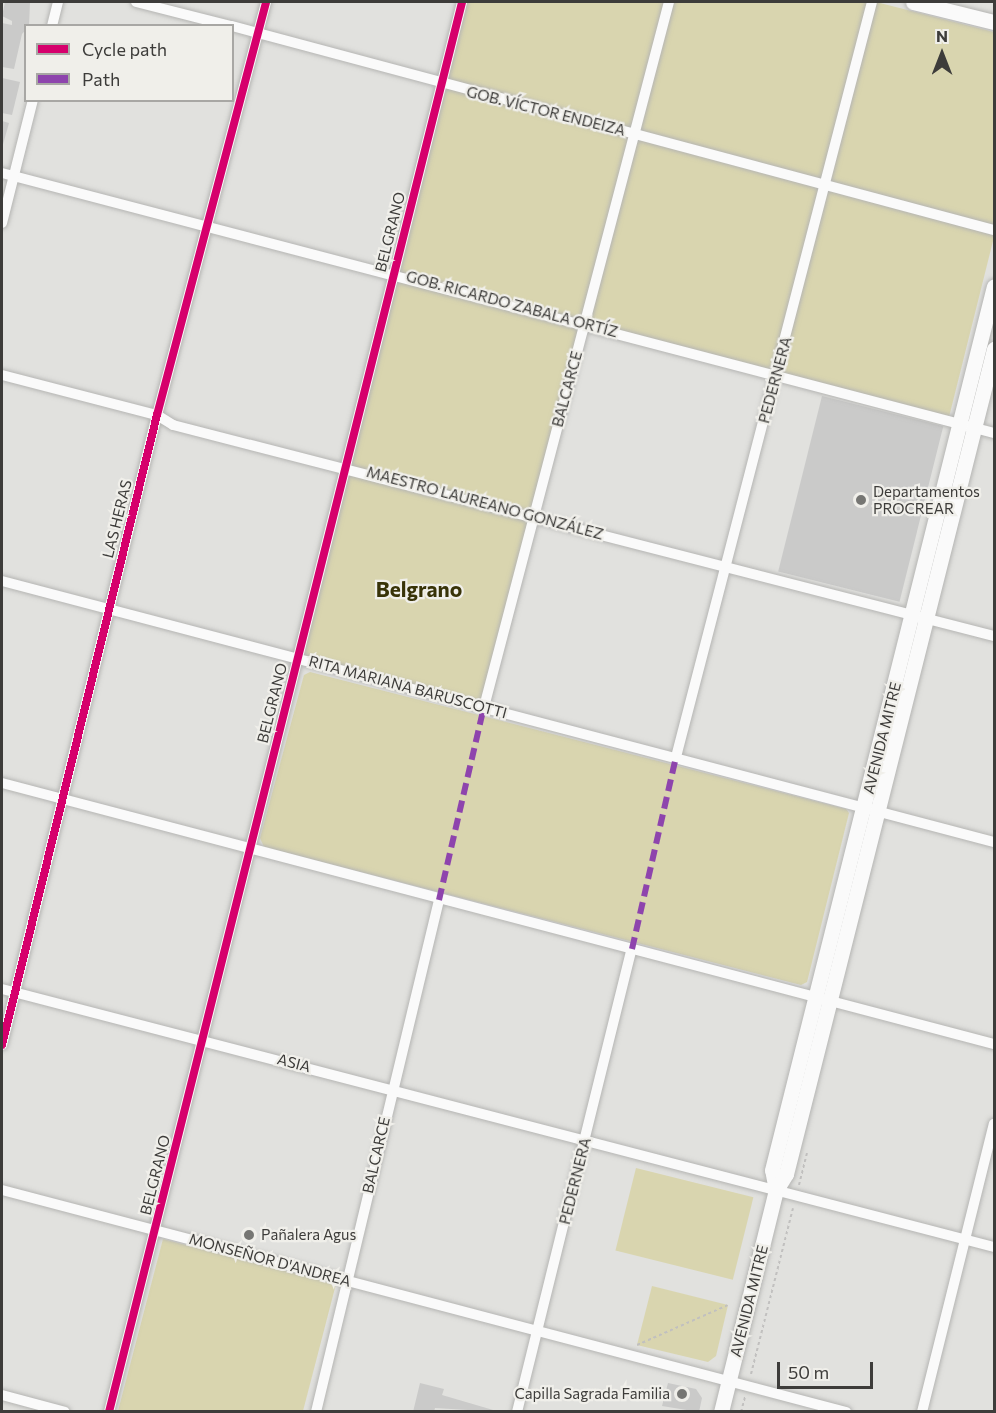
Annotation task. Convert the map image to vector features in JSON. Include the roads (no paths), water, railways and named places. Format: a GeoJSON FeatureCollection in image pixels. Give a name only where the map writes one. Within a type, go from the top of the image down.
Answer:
{"type":"FeatureCollection","features":[{"type":"Feature","properties":{"kind":"main road"},"geometry":{"type":"LineString","coordinates":[[913,2],[994,22]]}},
{"type":"Feature","properties":{"kind":"main road","name":"AVENIDA MITRE"},"geometry":{"type":"LineString","coordinates":[[721,1412],[776,1190],[786,1174],[822,1001],[967,426],[994,286]]}},
{"type":"Feature","properties":{"kind":"main road","name":"AVENIDA MITRE"},"geometry":{"type":"LineString","coordinates":[[967,426],[994,349]]}},
{"type":"Feature","properties":{"kind":"street"},"geometry":{"type":"LineString","coordinates":[[52,24],[58,2]]}},
{"type":"Feature","properties":{"kind":"street","name":"GOB. VÍCTOR ENDEIZA"},"geometry":{"type":"LineString","coordinates":[[136,2],[224,24]]}},
{"type":"Feature","properties":{"kind":"street","name":"LAS HERAS"},"geometry":{"type":"LineString","coordinates":[[2,1045],[157,415],[266,2]]}},
{"type":"Feature","properties":{"kind":"street","name":"BELGRANO"},"geometry":{"type":"LineString","coordinates":[[109,1412],[156,1230],[248,849],[462,2]]}},
{"type":"Feature","properties":{"kind":"street","name":"BALCARCE"},"geometry":{"type":"LineString","coordinates":[[484,707],[669,2]]}},
{"type":"Feature","properties":{"kind":"street","name":"PEDERNERA"},"geometry":{"type":"LineString","coordinates":[[676,757],[872,2]]}},
{"type":"Feature","properties":{"kind":"street","name":"GOB. VÍCTOR ENDEIZA"},"geometry":{"type":"LineString","coordinates":[[234,26],[441,84],[826,182],[994,230]]}},
{"type":"Feature","properties":{"kind":"street"},"geometry":{"type":"LineString","coordinates":[[2,223],[32,102]]}},
{"type":"Feature","properties":{"kind":"street","name":"GOB. RICARDO ZABALA ORTÍZ"},"geometry":{"type":"LineString","coordinates":[[2,173],[394,273],[994,433]]}},
{"type":"Feature","properties":{"kind":"street","name":"MAESTRO LAUREANO GONZÁLEZ"},"geometry":{"type":"LineString","coordinates":[[2,375],[157,415],[173,425],[533,515],[994,636]]}},
{"type":"Feature","properties":{"kind":"street","name":"RITA MARIANA BARUSCOTTI"},"geometry":{"type":"LineString","coordinates":[[2,581],[994,842]]}},
{"type":"Feature","properties":{"kind":"street"},"geometry":{"type":"LineString","coordinates":[[2,783],[822,1001],[994,1044]]}},
{"type":"Feature","properties":{"kind":"street","name":"BALCARCE"},"geometry":{"type":"LineString","coordinates":[[316,1412],[391,1089],[439,900]]}},
{"type":"Feature","properties":{"kind":"street","name":"PEDERNERA"},"geometry":{"type":"LineString","coordinates":[[517,1412],[632,949]]}},
{"type":"Feature","properties":{"kind":"street","name":"ASIA"},"geometry":{"type":"LineString","coordinates":[[2,989],[202,1039],[994,1247]]}},
{"type":"Feature","properties":{"kind":"street"},"geometry":{"type":"LineString","coordinates":[[922,1412],[994,1124]]}},
{"type":"Feature","properties":{"kind":"street","name":"MONSEÑOR D'ANDREA"},"geometry":{"type":"LineString","coordinates":[[2,1190],[846,1412]]}},
{"type":"Feature","properties":{"kind":"street"},"geometry":{"type":"LineString","coordinates":[[2,1395],[65,1412]]}},
{"type":"Feature","properties":{"kind":"place","name":"Departamentos PROCREAR"},"geometry":{"type":"Point","coordinates":[861,500]}},
{"type":"Feature","properties":{"kind":"place","name":"Pañalera Agus"},"geometry":{"type":"Point","coordinates":[249,1235]}},
{"type":"Feature","properties":{"kind":"place","name":"Capilla Sagrada Familia"},"geometry":{"type":"Point","coordinates":[682,1394]}},
{"type":"Feature","properties":{"kind":"district","name":"Belgrano"},"geometry":{"type":"Point","coordinates":[419,589]}}]}
